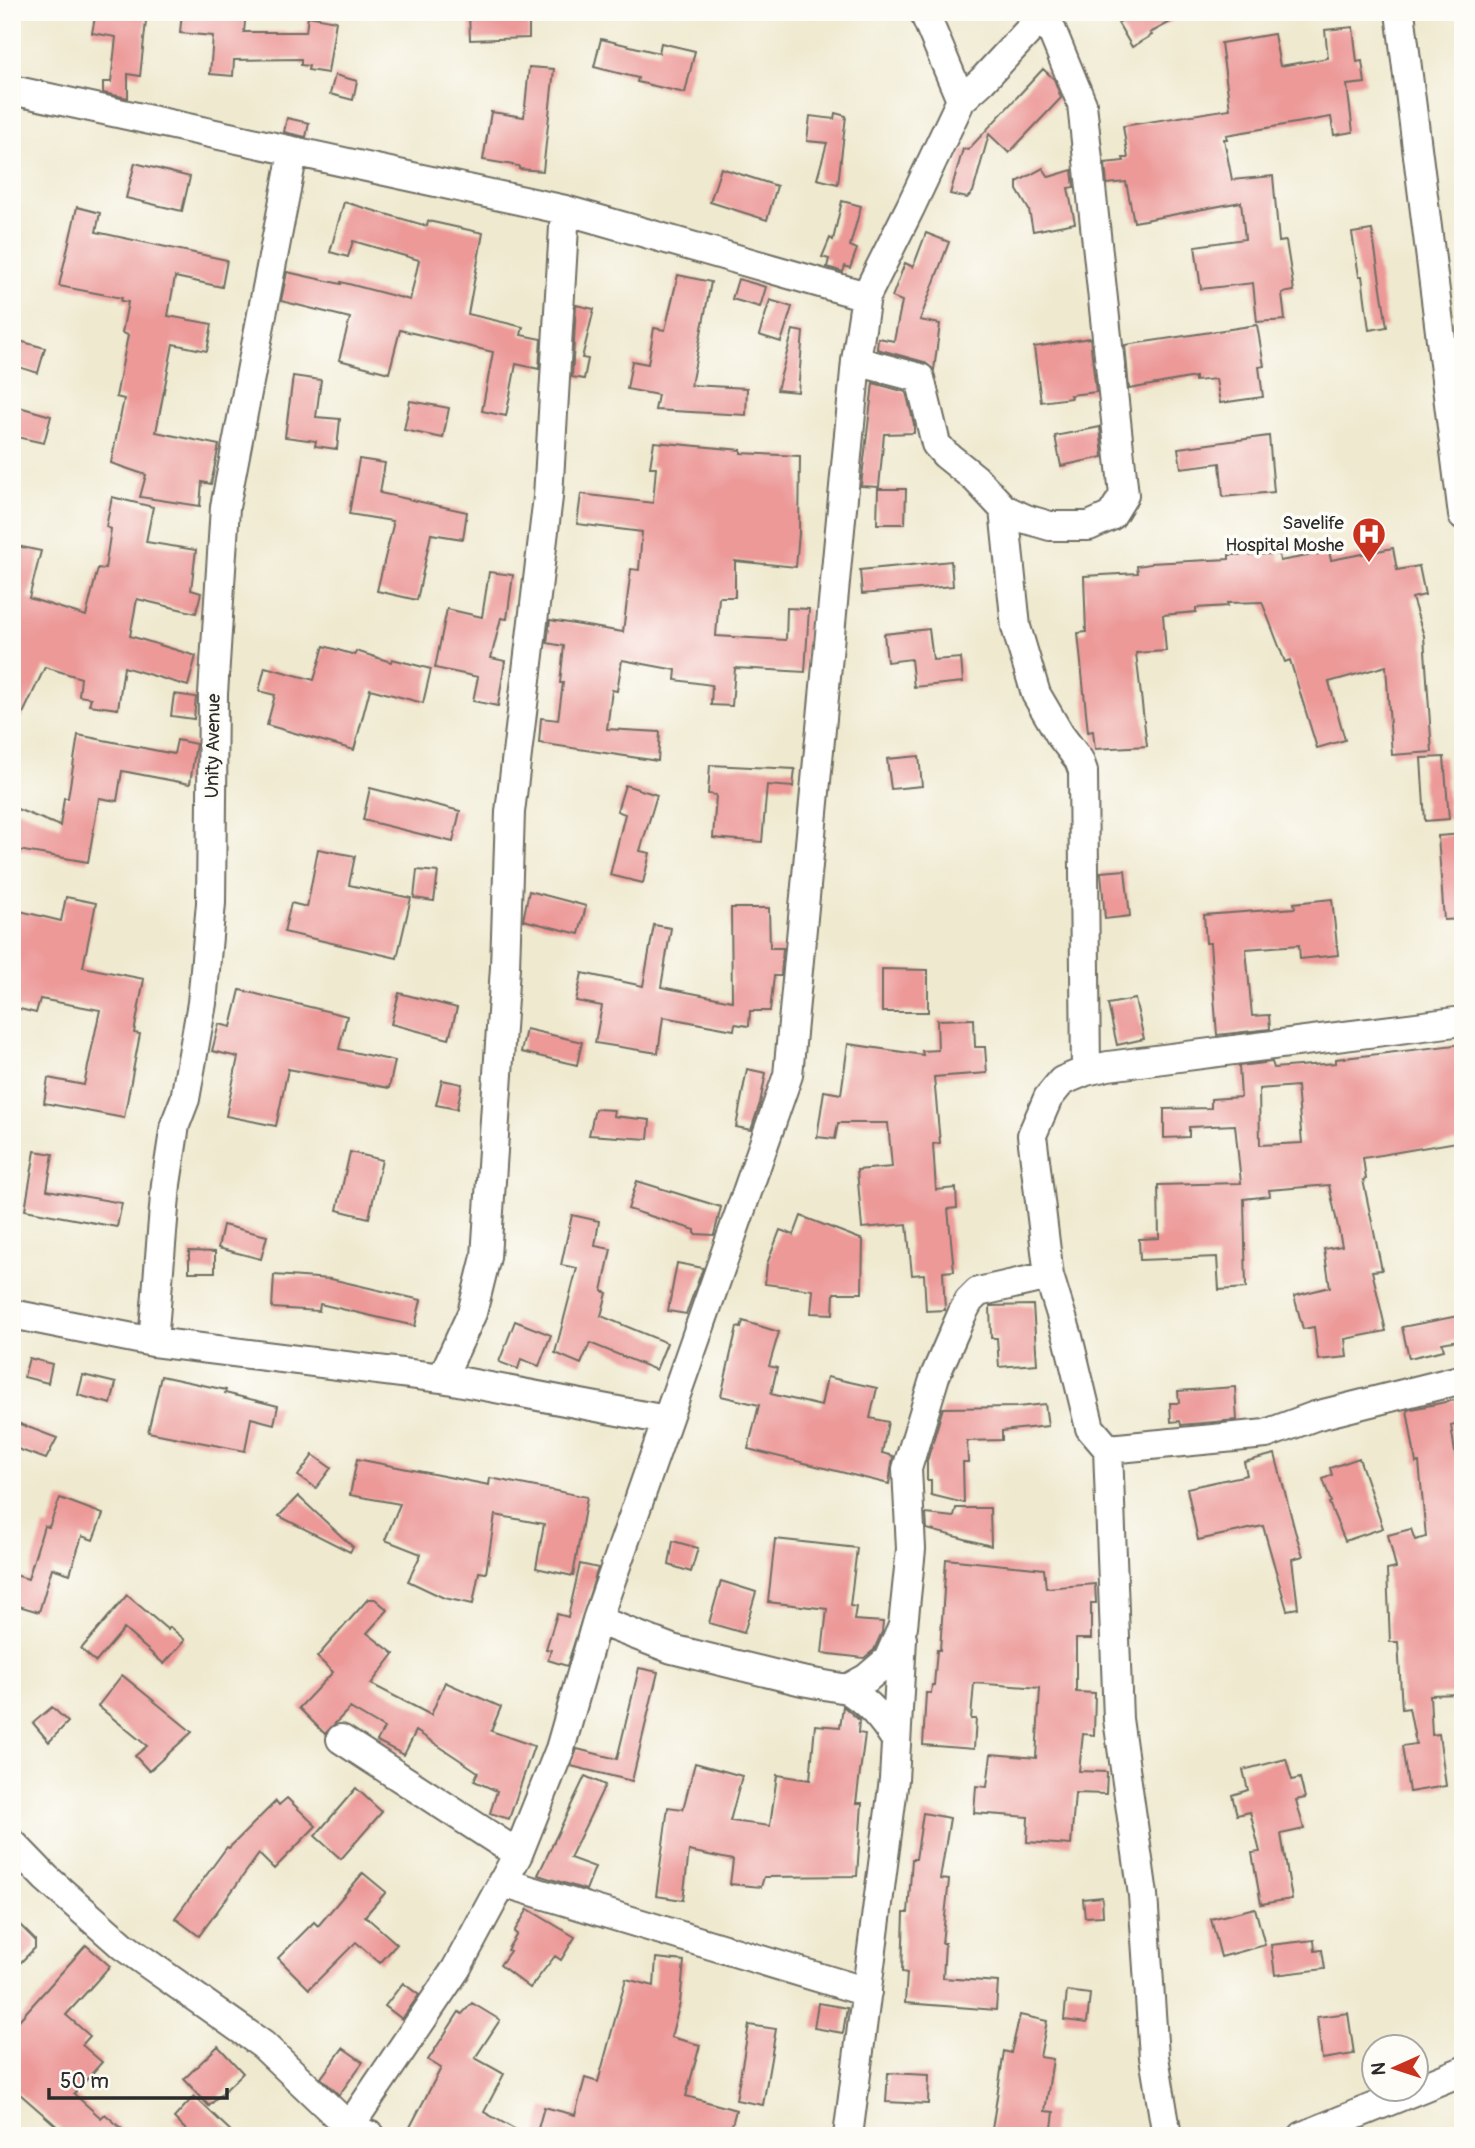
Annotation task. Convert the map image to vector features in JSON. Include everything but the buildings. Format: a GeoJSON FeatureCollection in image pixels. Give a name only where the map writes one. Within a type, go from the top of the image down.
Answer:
{"type":"FeatureCollection","features":[{"type":"Feature","properties":{"kind":"street"},"geometry":{"type":"LineString","coordinates":[[924,12],[961,100]]}},
{"type":"Feature","properties":{"kind":"street"},"geometry":{"type":"LineString","coordinates":[[1400,12],[1463,515]]}},
{"type":"Feature","properties":{"kind":"street"},"geometry":{"type":"LineString","coordinates":[[12,1843],[46,1878],[123,1946],[263,2045],[355,2133],[456,1969],[518,1854],[560,1749],[597,1620],[788,1074],[856,361],[866,296],[961,100],[1046,13],[1082,104],[1124,495],[1111,516],[1088,526],[1050,526],[1004,509],[976,479],[936,444],[920,378],[856,361]]}},
{"type":"Feature","properties":{"kind":"street"},"geometry":{"type":"LineString","coordinates":[[12,90],[565,210],[866,296]]}},
{"type":"Feature","properties":{"kind":"street","name":"Unity Avenue"},"geometry":{"type":"LineString","coordinates":[[153,1342],[166,1184],[175,1125],[184,1100],[202,1003],[211,903],[213,694],[225,507],[293,153]]}},
{"type":"Feature","properties":{"kind":"street"},"geometry":{"type":"LineString","coordinates":[[442,1378],[472,1314],[486,1257],[505,967],[510,812],[548,497],[565,210]]}},
{"type":"Feature","properties":{"kind":"street"},"geometry":{"type":"LineString","coordinates":[[1004,509],[1016,627],[1036,694],[1079,760],[1083,771],[1086,1071]]}},
{"type":"Feature","properties":{"kind":"street"},"geometry":{"type":"LineString","coordinates":[[1167,2136],[1154,2057],[1143,1895],[1118,1718],[1108,1449],[1090,1428],[1068,1337],[1049,1276],[1032,1135],[1055,1087],[1062,1081],[1086,1071],[1463,1021]]}},
{"type":"Feature","properties":{"kind":"street"},"geometry":{"type":"LineString","coordinates":[[848,2136],[894,1780],[902,1626],[911,1549],[906,1469],[935,1376],[969,1301],[978,1292],[1049,1276]]}},
{"type":"Feature","properties":{"kind":"street"},"geometry":{"type":"LineString","coordinates":[[12,1314],[153,1342],[442,1378],[666,1420]]}},
{"type":"Feature","properties":{"kind":"street"},"geometry":{"type":"LineString","coordinates":[[1108,1449],[1266,1434],[1315,1416],[1463,1379]]}},
{"type":"Feature","properties":{"kind":"street"},"geometry":{"type":"LineString","coordinates":[[597,1620],[672,1649],[802,1681],[847,1689],[867,1702],[896,1740]]}},
{"type":"Feature","properties":{"kind":"street"},"geometry":{"type":"LineString","coordinates":[[847,1689],[867,1678],[888,1660],[902,1626]]}},
{"type":"Feature","properties":{"kind":"street"},"geometry":{"type":"LineString","coordinates":[[341,1739],[518,1854]]}},
{"type":"Feature","properties":{"kind":"street"},"geometry":{"type":"LineString","coordinates":[[502,1882],[867,1992]]}},
{"type":"Feature","properties":{"kind":"street"},"geometry":{"type":"LineString","coordinates":[[1303,2136],[1334,2130],[1463,2071]]}},
{"type":"Feature","properties":{"kind":"place","name":"Savelife Hospital Moshe"},"geometry":{"type":"Point","coordinates":[1369,564]}}]}
